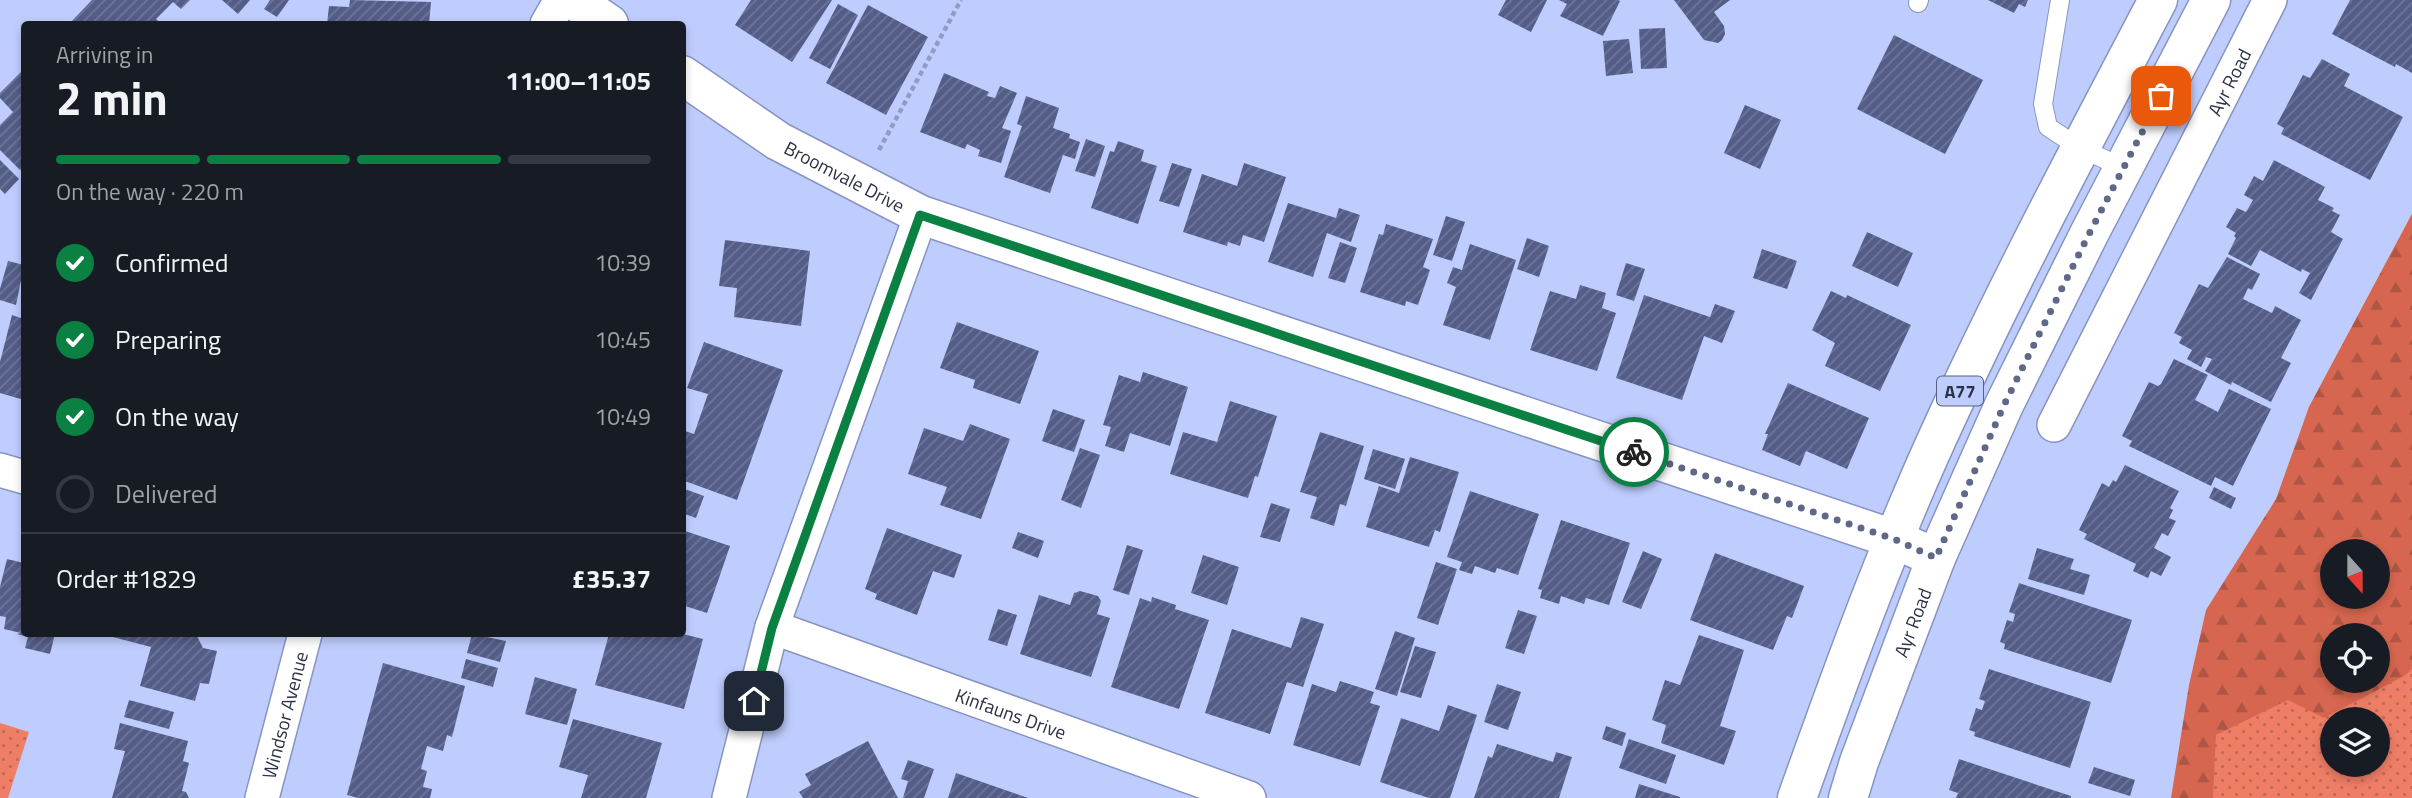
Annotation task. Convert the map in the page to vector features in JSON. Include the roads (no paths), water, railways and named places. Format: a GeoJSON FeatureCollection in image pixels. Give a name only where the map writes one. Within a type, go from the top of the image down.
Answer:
{"type":"FeatureCollection","features":[{"type":"Feature","properties":{"kind":"main road"},"geometry":{"type":"LineString","coordinates":[[574,0],[605,21]]}},
{"type":"Feature","properties":{"kind":"main road","name":"A77"},"geometry":{"type":"LineString","coordinates":[[1797,798],[1894,539],[1948,415],[2080,148],[2158,0]]}},
{"type":"Feature","properties":{"kind":"main road","name":"Ayr Road"},"geometry":{"type":"LineString","coordinates":[[1848,798],[1936,558],[2004,405],[2211,0]]}},
{"type":"Feature","properties":{"kind":"main road","name":"Broomvale Drive"},"geometry":{"type":"LineString","coordinates":[[686,78],[778,141],[920,215],[1894,539],[1936,558]]}},
{"type":"Feature","properties":{"kind":"street"},"geometry":{"type":"LineString","coordinates":[[549,21],[561,0]]}},
{"type":"Feature","properties":{"kind":"street","name":"Ayr Road"},"geometry":{"type":"LineString","coordinates":[[2054,425],[2270,0]]}},
{"type":"Feature","properties":{"kind":"street"},"geometry":{"type":"LineString","coordinates":[[729,798],[772,628],[920,215]]}},
{"type":"Feature","properties":{"kind":"street"},"geometry":{"type":"LineString","coordinates":[[0,470],[21,476]]}},
{"type":"Feature","properties":{"kind":"street","name":"Kinfauns Drive"},"geometry":{"type":"LineString","coordinates":[[772,628],[1250,798]]}},
{"type":"Feature","properties":{"kind":"street","name":"Windsor Avenue"},"geometry":{"type":"LineString","coordinates":[[262,798],[303,637]]}},
{"type":"Feature","properties":{"kind":"lane"},"geometry":{"type":"LineString","coordinates":[[2060,0],[2043,104],[2048,127],[2080,148],[2124,168]]}}]}
